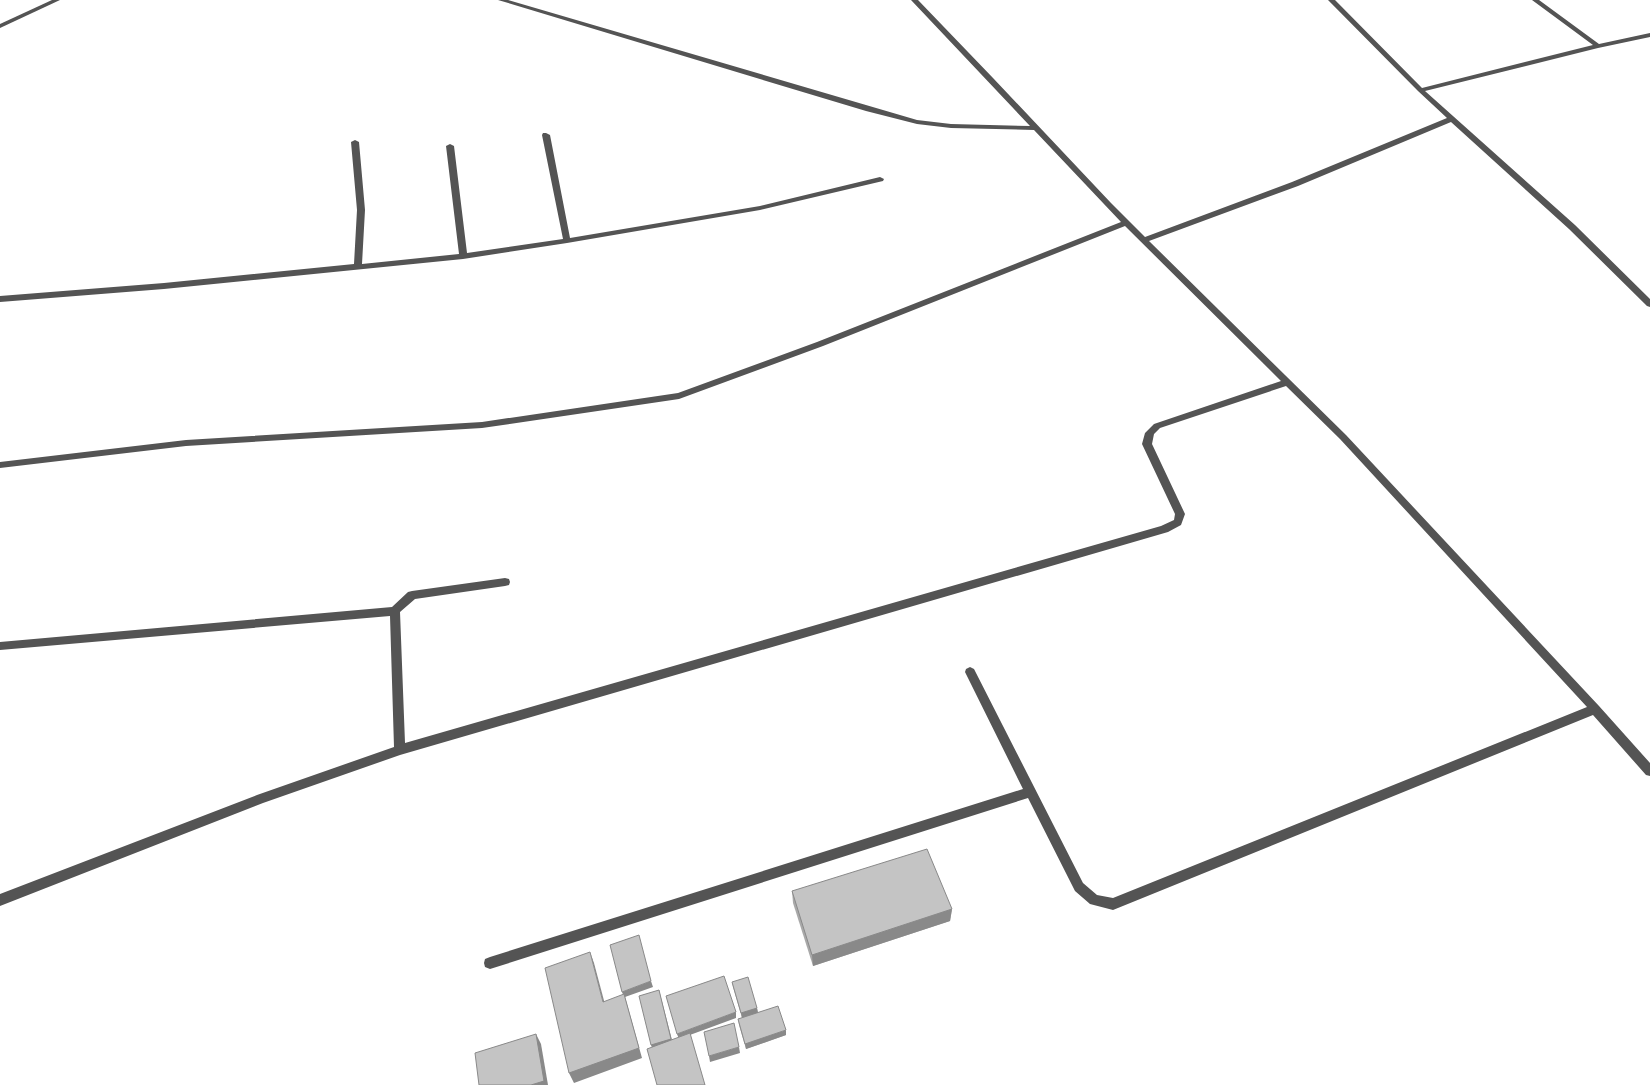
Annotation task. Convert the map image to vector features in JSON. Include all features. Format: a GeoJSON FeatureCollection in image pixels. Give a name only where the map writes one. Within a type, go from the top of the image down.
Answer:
{"type":"FeatureCollection","features":[{"type":"Feature","properties":{"kind":"street"},"geometry":{"type":"LineString","coordinates":[[0,26],[58,0]]}},
{"type":"Feature","properties":{"kind":"street"},"geometry":{"type":"LineString","coordinates":[[501,0],[861,107],[917,122],[952,126],[1036,128]]}},
{"type":"Feature","properties":{"kind":"street"},"geometry":{"type":"LineString","coordinates":[[914,0],[991,79],[1126,223],[1343,437],[1595,709],[1650,771]]}},
{"type":"Feature","properties":{"kind":"street"},"geometry":{"type":"LineString","coordinates":[[1332,0],[1420,90],[1572,227],[1650,304]]}},
{"type":"Feature","properties":{"kind":"street"},"geometry":{"type":"LineString","coordinates":[[1535,0],[1598,46]]}},
{"type":"Feature","properties":{"kind":"street"},"geometry":{"type":"LineString","coordinates":[[1420,90],[1598,46],[1650,35]]}},
{"type":"Feature","properties":{"kind":"street"},"geometry":{"type":"LineString","coordinates":[[1143,240],[1295,184],[1452,119]]}},
{"type":"Feature","properties":{"kind":"street"},"geometry":{"type":"LineString","coordinates":[[546,135],[567,241]]}},
{"type":"Feature","properties":{"kind":"street"},"geometry":{"type":"LineString","coordinates":[[355,142],[361,210],[358,265]]}},
{"type":"Feature","properties":{"kind":"street"},"geometry":{"type":"LineString","coordinates":[[450,146],[463,256]]}},
{"type":"Feature","properties":{"kind":"street"},"geometry":{"type":"LineString","coordinates":[[0,298],[164,286],[358,265],[463,256],[567,241],[760,208],[880,179]]}},
{"type":"Feature","properties":{"kind":"street"},"geometry":{"type":"LineString","coordinates":[[0,465],[186,443],[482,425],[679,396],[820,344],[1126,223]]}},
{"type":"Feature","properties":{"kind":"street"},"geometry":{"type":"LineString","coordinates":[[0,900],[261,800],[400,750],[1164,529],[1178,522],[1180,514],[1147,444],[1150,434],[1157,426],[1286,382]]}},
{"type":"Feature","properties":{"kind":"street"},"geometry":{"type":"LineString","coordinates":[[0,646],[395,611],[412,595],[505,582]]}},
{"type":"Feature","properties":{"kind":"street"},"geometry":{"type":"LineString","coordinates":[[395,611],[400,750]]}},
{"type":"Feature","properties":{"kind":"street"},"geometry":{"type":"LineString","coordinates":[[970,672],[1079,887],[1094,900],[1113,904],[1595,709]]}},
{"type":"Feature","properties":{"kind":"street"},"geometry":{"type":"LineString","coordinates":[[490,963],[1031,792]]}},
{"type":"Feature","properties":{"kind":"building"},"geometry":{"type":"Polygon","coordinates":[[[927,849],[952,909],[812,955],[792,891],[927,849]]]}},
{"type":"Feature","properties":{"kind":"building"},"geometry":{"type":"Polygon","coordinates":[[[639,935],[651,981],[622,992],[610,945],[639,935]]]}},
{"type":"Feature","properties":{"kind":"building"},"geometry":{"type":"Polygon","coordinates":[[[590,952],[603,1002],[624,994],[639,1048],[569,1073],[545,968],[590,952]]]}},
{"type":"Feature","properties":{"kind":"building"},"geometry":{"type":"Polygon","coordinates":[[[724,976],[736,1012],[677,1034],[666,996],[724,976]]]}},
{"type":"Feature","properties":{"kind":"building"},"geometry":{"type":"Polygon","coordinates":[[[748,977],[757,1008],[741,1013],[732,982],[748,977]]]}},
{"type":"Feature","properties":{"kind":"building"},"geometry":{"type":"Polygon","coordinates":[[[659,990],[671,1039],[651,1045],[639,996],[659,990]]]}},
{"type":"Feature","properties":{"kind":"building"},"geometry":{"type":"Polygon","coordinates":[[[778,1006],[786,1030],[745,1044],[738,1019],[778,1006]]]}},
{"type":"Feature","properties":{"kind":"building"},"geometry":{"type":"Polygon","coordinates":[[[734,1023],[739,1047],[709,1056],[704,1032],[734,1023]]]}},
{"type":"Feature","properties":{"kind":"building"},"geometry":{"type":"Polygon","coordinates":[[[690,1033],[705,1085],[657,1085],[647,1049],[690,1033]]]}},
{"type":"Feature","properties":{"kind":"building"},"geometry":{"type":"Polygon","coordinates":[[[536,1034],[544,1081],[531,1085],[479,1085],[475,1053],[536,1034]]]}}]}
